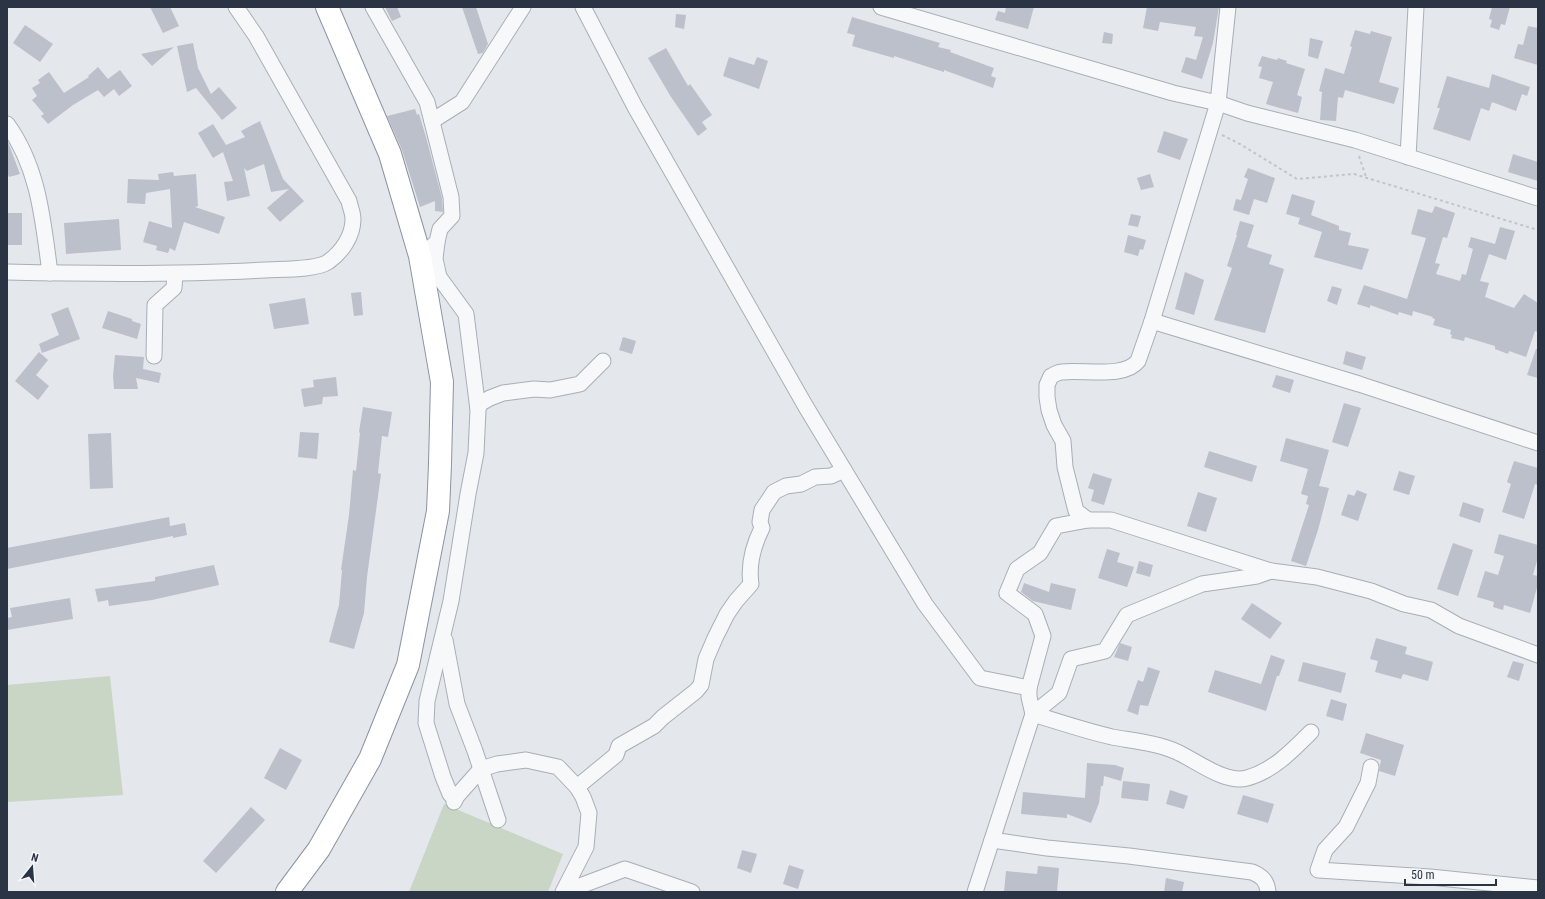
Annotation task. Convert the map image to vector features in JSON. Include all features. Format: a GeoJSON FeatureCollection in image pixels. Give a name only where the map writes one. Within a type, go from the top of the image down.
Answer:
{"type":"FeatureCollection","features":[{"type":"Feature","properties":{"kind":"highway"},"geometry":{"type":"LineString","coordinates":[[287,892],[319,848],[370,759],[408,665],[438,511],[442,382],[420,256],[390,154],[327,7]]}},
{"type":"Feature","properties":{"kind":"street"},"geometry":{"type":"LineString","coordinates":[[7,272],[175,274],[234,272],[309,267],[327,262],[341,250],[350,235],[353,218],[349,201],[256,36],[236,7]]}},
{"type":"Feature","properties":{"kind":"street"},"geometry":{"type":"LineString","coordinates":[[373,7],[427,102],[432,121],[451,197],[452,216],[440,229],[435,259],[439,277],[466,314],[478,408],[476,453],[451,601],[427,701],[426,724],[443,777],[454,800],[481,769],[496,764],[526,760],[558,767],[577,787],[583,797],[588,813],[586,847],[563,892]]}},
{"type":"Feature","properties":{"kind":"street"},"geometry":{"type":"LineString","coordinates":[[432,121],[462,102],[523,7]]}},
{"type":"Feature","properties":{"kind":"street"},"geometry":{"type":"LineString","coordinates":[[583,7],[639,114],[806,406],[925,604],[980,678],[1029,688]]}},
{"type":"Feature","properties":{"kind":"street"},"geometry":{"type":"LineString","coordinates":[[881,7],[1173,93],[1218,103],[1247,113],[1355,140],[1538,198]]}},
{"type":"Feature","properties":{"kind":"street"},"geometry":{"type":"LineString","coordinates":[[1088,520],[1076,511],[1065,467],[1062,441],[1049,410],[1046,397],[1047,386],[1051,376],[1061,372],[1107,372],[1128,369],[1134,366],[1138,361],[1152,321],[1218,103],[1228,7]]}},
{"type":"Feature","properties":{"kind":"street"},"geometry":{"type":"LineString","coordinates":[[1408,157],[1416,7]]}},
{"type":"Feature","properties":{"kind":"street"},"geometry":{"type":"LineString","coordinates":[[7,124],[28,159],[40,199],[50,273]]}},
{"type":"Feature","properties":{"kind":"street"},"geometry":{"type":"LineString","coordinates":[[420,256],[437,242]]}},
{"type":"Feature","properties":{"kind":"street"},"geometry":{"type":"LineString","coordinates":[[154,356],[155,305],[174,288],[175,274]]}},
{"type":"Feature","properties":{"kind":"street"},"geometry":{"type":"LineString","coordinates":[[1152,321],[1359,384],[1538,443]]}},
{"type":"Feature","properties":{"kind":"street"},"geometry":{"type":"LineString","coordinates":[[478,408],[490,398],[503,393],[550,390],[580,384],[603,361]]}},
{"type":"Feature","properties":{"kind":"street"},"geometry":{"type":"LineString","coordinates":[[577,787],[616,755],[619,746],[654,726],[696,691],[701,685],[706,659],[715,638],[727,614],[751,584],[750,566],[753,550],[762,528],[760,522],[762,510],[774,492],[786,486],[801,484],[815,477],[831,476],[844,470]]}},
{"type":"Feature","properties":{"kind":"street"},"geometry":{"type":"LineString","coordinates":[[975,892],[1033,714],[1029,697],[1029,688],[1044,636],[1035,614],[1007,593],[1017,569],[1040,553],[1056,526],[1088,520],[1111,520],[1271,571],[1317,578],[1371,591],[1404,604],[1430,610],[1459,626],[1538,655]]}},
{"type":"Feature","properties":{"kind":"street"},"geometry":{"type":"LineString","coordinates":[[1033,714],[1060,693],[1071,659],[1105,651],[1127,615],[1202,584],[1256,576],[1271,571]]}},
{"type":"Feature","properties":{"kind":"street"},"geometry":{"type":"LineString","coordinates":[[444,635],[457,704],[498,820]]}},
{"type":"Feature","properties":{"kind":"street"},"geometry":{"type":"LineString","coordinates":[[1033,714],[1112,736],[1165,747],[1178,752],[1222,776],[1234,779],[1247,779],[1266,770],[1286,756],[1311,732]]}},
{"type":"Feature","properties":{"kind":"street"},"geometry":{"type":"LineString","coordinates":[[1371,767],[1368,783],[1346,827],[1325,850],[1318,870],[1430,877],[1538,888]]}},
{"type":"Feature","properties":{"kind":"street"},"geometry":{"type":"LineString","coordinates":[[992,840],[1047,848],[1129,856],[1252,872],[1264,879],[1268,886],[1268,892]]}},
{"type":"Feature","properties":{"kind":"street"},"geometry":{"type":"LineString","coordinates":[[563,892],[625,869],[692,892]]}},
{"type":"Feature","properties":{"kind":"path"},"geometry":{"type":"LineString","coordinates":[[1211,129],[1240,144],[1297,179],[1354,174],[1538,230]]}},
{"type":"Feature","properties":{"kind":"path"},"geometry":{"type":"LineString","coordinates":[[1355,140],[1366,178]]}},
{"type":"Feature","properties":{"kind":"green space"},"geometry":{"type":"Polygon","coordinates":[[[110,676],[123,795],[7,802],[7,685],[110,676]]]}},
{"type":"Feature","properties":{"kind":"green space"},"geometry":{"type":"Polygon","coordinates":[[[444,804],[563,854],[548,892],[409,892],[444,804]]]}},
{"type":"Feature","properties":{"kind":"building"},"geometry":{"type":"Polygon","coordinates":[[[150,7],[170,7],[179,26],[163,33],[150,7]]]}},
{"type":"Feature","properties":{"kind":"building"},"geometry":{"type":"Polygon","coordinates":[[[385,7],[397,7],[401,17],[392,21],[385,7]]]}},
{"type":"Feature","properties":{"kind":"building"},"geometry":{"type":"Polygon","coordinates":[[[462,7],[476,7],[488,44],[483,53],[478,54],[462,7]]]}},
{"type":"Feature","properties":{"kind":"building"},"geometry":{"type":"Polygon","coordinates":[[[1006,7],[1034,7],[1028,29],[995,20],[998,11],[1005,13],[1006,7]]]}},
{"type":"Feature","properties":{"kind":"building"},"geometry":{"type":"Polygon","coordinates":[[[1147,7],[1219,7],[1213,43],[1202,79],[1181,72],[1186,57],[1196,60],[1203,37],[1194,36],[1196,27],[1160,22],[1158,31],[1143,28],[1147,7]]]}},
{"type":"Feature","properties":{"kind":"building"},"geometry":{"type":"Polygon","coordinates":[[[1492,7],[1510,7],[1505,25],[1501,24],[1499,30],[1490,27],[1492,20],[1489,19],[1492,7]]]}},
{"type":"Feature","properties":{"kind":"building"},"geometry":{"type":"Polygon","coordinates":[[[676,14],[686,15],[684,29],[675,27],[676,14]]]}},
{"type":"Feature","properties":{"kind":"building"},"geometry":{"type":"Polygon","coordinates":[[[852,17],[940,43],[938,47],[951,50],[950,52],[994,68],[991,76],[996,78],[993,88],[944,70],[944,72],[894,56],[894,58],[852,46],[855,35],[847,33],[852,17]]]}},
{"type":"Feature","properties":{"kind":"building"},"geometry":{"type":"Polygon","coordinates":[[[25,25],[53,44],[40,62],[13,43],[25,25]]]}},
{"type":"Feature","properties":{"kind":"building"},"geometry":{"type":"Polygon","coordinates":[[[1528,26],[1538,28],[1538,65],[1514,58],[1518,44],[1523,45],[1528,26]]]}},
{"type":"Feature","properties":{"kind":"building"},"geometry":{"type":"Polygon","coordinates":[[[1355,30],[1370,34],[1371,31],[1392,37],[1379,82],[1399,88],[1394,104],[1345,90],[1343,98],[1338,97],[1336,121],[1320,120],[1322,92],[1319,91],[1325,68],[1344,74],[1352,47],[1350,46],[1355,30]]]}},
{"type":"Feature","properties":{"kind":"building"},"geometry":{"type":"Polygon","coordinates":[[[1104,32],[1113,34],[1112,44],[1102,43],[1104,32]]]}},
{"type":"Feature","properties":{"kind":"building"},"geometry":{"type":"Polygon","coordinates":[[[1310,38],[1323,41],[1318,59],[1308,56],[1310,38]]]}},
{"type":"Feature","properties":{"kind":"building"},"geometry":{"type":"Polygon","coordinates":[[[193,43],[198,68],[211,94],[219,87],[237,108],[222,120],[196,88],[187,92],[177,46],[193,43]]]}},
{"type":"Feature","properties":{"kind":"building"},"geometry":{"type":"Polygon","coordinates":[[[174,47],[152,66],[141,54],[174,47]]]}},
{"type":"Feature","properties":{"kind":"building"},"geometry":{"type":"Polygon","coordinates":[[[666,48],[688,86],[690,84],[712,115],[702,122],[707,129],[698,136],[671,97],[648,58],[666,48]]]}},
{"type":"Feature","properties":{"kind":"building"},"geometry":{"type":"Polygon","coordinates":[[[1262,56],[1277,60],[1278,58],[1287,61],[1286,63],[1305,69],[1297,95],[1302,97],[1298,113],[1266,104],[1273,82],[1259,78],[1262,67],[1258,66],[1262,56]]]}},
{"type":"Feature","properties":{"kind":"building"},"geometry":{"type":"Polygon","coordinates":[[[729,57],[754,65],[757,57],[768,61],[759,89],[723,76],[729,57]]]}},
{"type":"Feature","properties":{"kind":"building"},"geometry":{"type":"Polygon","coordinates":[[[98,67],[108,79],[120,70],[132,86],[119,96],[114,89],[104,97],[98,90],[73,105],[48,124],[41,116],[44,114],[32,100],[37,96],[32,88],[40,83],[38,80],[49,72],[64,93],[89,77],[88,76],[98,67]]]}},
{"type":"Feature","properties":{"kind":"building"},"geometry":{"type":"Polygon","coordinates":[[[1492,74],[1530,87],[1527,96],[1522,94],[1516,111],[1492,102],[1489,111],[1481,108],[1470,141],[1433,129],[1440,108],[1437,108],[1447,76],[1489,88],[1492,74]]]}},
{"type":"Feature","properties":{"kind":"building"},"geometry":{"type":"Polygon","coordinates":[[[415,109],[417,115],[419,114],[426,137],[442,198],[443,212],[435,211],[435,201],[420,207],[402,150],[387,116],[415,109]]]}},
{"type":"Feature","properties":{"kind":"building"},"geometry":{"type":"Polygon","coordinates":[[[260,121],[283,179],[304,201],[280,222],[267,208],[289,189],[271,192],[264,164],[247,171],[244,168],[250,196],[227,201],[224,182],[233,181],[223,152],[213,158],[198,133],[213,124],[226,145],[245,137],[241,131],[260,121]]]}},
{"type":"Feature","properties":{"kind":"building"},"geometry":{"type":"Polygon","coordinates":[[[1164,131],[1188,139],[1180,160],[1157,152],[1164,131]]]}},
{"type":"Feature","properties":{"kind":"building"},"geometry":{"type":"Polygon","coordinates":[[[8,142],[20,174],[9,177],[7,171],[8,142]]]}},
{"type":"Feature","properties":{"kind":"building"},"geometry":{"type":"Polygon","coordinates":[[[1513,154],[1538,162],[1538,181],[1508,172],[1513,154]]]}},
{"type":"Feature","properties":{"kind":"building"},"geometry":{"type":"Polygon","coordinates":[[[1248,168],[1275,178],[1267,203],[1254,199],[1249,215],[1233,210],[1236,199],[1241,200],[1248,179],[1244,177],[1248,168]]]}},
{"type":"Feature","properties":{"kind":"building"},"geometry":{"type":"Polygon","coordinates":[[[173,172],[174,176],[196,174],[198,206],[195,207],[225,217],[219,234],[184,222],[175,251],[170,248],[168,253],[156,250],[157,246],[143,242],[149,221],[172,228],[170,189],[146,193],[145,204],[127,203],[128,179],[159,180],[158,174],[173,172]]]}},
{"type":"Feature","properties":{"kind":"building"},"geometry":{"type":"Polygon","coordinates":[[[1150,174],[1154,187],[1141,190],[1137,178],[1150,174]]]}},
{"type":"Feature","properties":{"kind":"building"},"geometry":{"type":"Polygon","coordinates":[[[1292,194],[1315,201],[1311,215],[1339,226],[1339,230],[1351,233],[1348,245],[1369,249],[1362,270],[1314,257],[1322,232],[1298,224],[1300,218],[1286,214],[1292,194]]]}},
{"type":"Feature","properties":{"kind":"building"},"geometry":{"type":"Polygon","coordinates":[[[1435,206],[1455,213],[1447,238],[1443,237],[1435,263],[1440,264],[1436,274],[1460,281],[1462,274],[1466,275],[1473,249],[1468,247],[1471,237],[1495,244],[1500,227],[1515,231],[1506,260],[1489,254],[1480,281],[1489,283],[1485,297],[1514,308],[1524,294],[1538,303],[1538,332],[1535,331],[1526,357],[1509,351],[1508,354],[1495,349],[1495,346],[1465,337],[1464,341],[1451,338],[1451,330],[1433,325],[1435,319],[1432,318],[1433,317],[1413,311],[1412,316],[1399,312],[1398,315],[1370,305],[1370,308],[1357,304],[1364,285],[1407,299],[1426,238],[1411,234],[1418,209],[1432,213],[1435,206]]]}},
{"type":"Feature","properties":{"kind":"building"},"geometry":{"type":"Polygon","coordinates":[[[7,213],[22,213],[22,245],[7,245],[7,213]]]}},
{"type":"Feature","properties":{"kind":"building"},"geometry":{"type":"Polygon","coordinates":[[[1131,214],[1141,216],[1138,227],[1128,225],[1131,214]]]}},
{"type":"Feature","properties":{"kind":"building"},"geometry":{"type":"Polygon","coordinates":[[[119,219],[121,250],[66,254],[64,223],[119,219]]]}},
{"type":"Feature","properties":{"kind":"building"},"geometry":{"type":"Polygon","coordinates":[[[1240,221],[1254,225],[1247,247],[1272,255],[1269,264],[1284,269],[1265,333],[1214,320],[1232,268],[1227,266],[1240,221]]]}},
{"type":"Feature","properties":{"kind":"building"},"geometry":{"type":"Polygon","coordinates":[[[1128,235],[1146,240],[1143,250],[1140,249],[1138,256],[1124,252],[1128,235]]]}},
{"type":"Feature","properties":{"kind":"building"},"geometry":{"type":"Polygon","coordinates":[[[1185,272],[1204,280],[1194,315],[1175,309],[1185,272]]]}},
{"type":"Feature","properties":{"kind":"building"},"geometry":{"type":"Polygon","coordinates":[[[1332,286],[1342,289],[1337,305],[1327,301],[1332,286]]]}},
{"type":"Feature","properties":{"kind":"building"},"geometry":{"type":"Polygon","coordinates":[[[361,292],[363,315],[354,316],[351,293],[361,292]]]}},
{"type":"Feature","properties":{"kind":"building"},"geometry":{"type":"Polygon","coordinates":[[[305,298],[309,324],[274,329],[269,304],[305,298]]]}},
{"type":"Feature","properties":{"kind":"building"},"geometry":{"type":"Polygon","coordinates":[[[68,307],[80,339],[42,353],[39,344],[59,335],[51,314],[68,307]]]}},
{"type":"Feature","properties":{"kind":"building"},"geometry":{"type":"Polygon","coordinates":[[[108,311],[132,319],[132,321],[141,324],[137,339],[102,328],[108,311]]]}},
{"type":"Feature","properties":{"kind":"building"},"geometry":{"type":"Polygon","coordinates":[[[623,337],[636,341],[632,354],[619,350],[623,337]]]}},
{"type":"Feature","properties":{"kind":"building"},"geometry":{"type":"Polygon","coordinates":[[[1536,349],[1538,349],[1538,378],[1527,375],[1536,349]]]}},
{"type":"Feature","properties":{"kind":"building"},"geometry":{"type":"Polygon","coordinates":[[[1346,351],[1366,357],[1362,370],[1343,364],[1346,351]]]}},
{"type":"Feature","properties":{"kind":"building"},"geometry":{"type":"Polygon","coordinates":[[[39,352],[48,360],[36,375],[49,386],[38,400],[15,381],[39,352]]]}},
{"type":"Feature","properties":{"kind":"building"},"geometry":{"type":"Polygon","coordinates":[[[115,355],[144,357],[143,369],[161,373],[159,383],[136,378],[138,389],[114,389],[113,376],[115,355]]]}},
{"type":"Feature","properties":{"kind":"building"},"geometry":{"type":"Polygon","coordinates":[[[1276,375],[1294,380],[1290,393],[1272,387],[1276,375]]]}},
{"type":"Feature","properties":{"kind":"building"},"geometry":{"type":"Polygon","coordinates":[[[336,377],[338,396],[323,397],[322,404],[304,407],[301,389],[314,387],[313,380],[336,377]]]}},
{"type":"Feature","properties":{"kind":"building"},"geometry":{"type":"Polygon","coordinates":[[[1344,403],[1361,408],[1348,447],[1332,442],[1344,403]]]}},
{"type":"Feature","properties":{"kind":"building"},"geometry":{"type":"Polygon","coordinates":[[[363,407],[392,412],[388,437],[382,436],[378,473],[381,474],[367,577],[364,613],[354,649],[329,642],[339,605],[341,570],[349,515],[353,470],[356,471],[359,432],[363,407]]]}},
{"type":"Feature","properties":{"kind":"building"},"geometry":{"type":"Polygon","coordinates":[[[300,432],[319,433],[317,459],[298,457],[300,432]]]}},
{"type":"Feature","properties":{"kind":"building"},"geometry":{"type":"Polygon","coordinates":[[[111,433],[113,488],[90,489],[88,434],[111,433]]]}},
{"type":"Feature","properties":{"kind":"building"},"geometry":{"type":"Polygon","coordinates":[[[1286,438],[1329,450],[1319,486],[1329,488],[1318,530],[1306,566],[1291,561],[1309,505],[1306,504],[1308,496],[1301,494],[1308,469],[1280,461],[1286,438]]]}},
{"type":"Feature","properties":{"kind":"building"},"geometry":{"type":"Polygon","coordinates":[[[1209,451],[1257,466],[1252,482],[1204,467],[1209,451]]]}},
{"type":"Feature","properties":{"kind":"building"},"geometry":{"type":"Polygon","coordinates":[[[1514,461],[1538,468],[1538,485],[1535,484],[1524,519],[1502,512],[1511,484],[1507,482],[1514,461]]]}},
{"type":"Feature","properties":{"kind":"building"},"geometry":{"type":"Polygon","coordinates":[[[1399,471],[1415,476],[1409,495],[1393,490],[1399,471]]]}},
{"type":"Feature","properties":{"kind":"building"},"geometry":{"type":"Polygon","coordinates":[[[1093,473],[1112,479],[1104,505],[1091,501],[1094,490],[1088,488],[1093,473]]]}},
{"type":"Feature","properties":{"kind":"building"},"geometry":{"type":"Polygon","coordinates":[[[1357,490],[1367,494],[1358,521],[1341,515],[1348,494],[1354,496],[1357,490]]]}},
{"type":"Feature","properties":{"kind":"building"},"geometry":{"type":"Polygon","coordinates":[[[1198,492],[1217,498],[1206,532],[1187,526],[1198,492]]]}},
{"type":"Feature","properties":{"kind":"building"},"geometry":{"type":"Polygon","coordinates":[[[1463,502],[1484,509],[1480,523],[1459,516],[1463,502]]]}},
{"type":"Feature","properties":{"kind":"building"},"geometry":{"type":"Polygon","coordinates":[[[169,517],[170,526],[185,523],[187,535],[173,538],[173,536],[7,569],[7,548],[169,517]]]}},
{"type":"Feature","properties":{"kind":"building"},"geometry":{"type":"Polygon","coordinates":[[[1499,534],[1538,545],[1538,557],[1533,575],[1538,576],[1538,584],[1530,613],[1504,605],[1503,610],[1493,607],[1494,602],[1477,597],[1485,571],[1498,575],[1504,556],[1494,553],[1499,534]]]}},
{"type":"Feature","properties":{"kind":"building"},"geometry":{"type":"Polygon","coordinates":[[[1453,543],[1473,550],[1458,596],[1437,589],[1453,543]]]}},
{"type":"Feature","properties":{"kind":"building"},"geometry":{"type":"Polygon","coordinates":[[[1107,549],[1120,553],[1117,562],[1134,567],[1127,587],[1098,578],[1107,549]]]}},
{"type":"Feature","properties":{"kind":"building"},"geometry":{"type":"Polygon","coordinates":[[[1139,561],[1153,565],[1150,577],[1136,573],[1139,561]]]}},
{"type":"Feature","properties":{"kind":"building"},"geometry":{"type":"Polygon","coordinates":[[[214,565],[219,585],[152,600],[109,606],[108,600],[98,602],[95,589],[155,581],[155,577],[214,565]]]}},
{"type":"Feature","properties":{"kind":"building"},"geometry":{"type":"Polygon","coordinates":[[[1024,583],[1049,592],[1051,583],[1076,589],[1071,610],[1033,601],[1021,592],[1024,583]]]}},
{"type":"Feature","properties":{"kind":"building"},"geometry":{"type":"Polygon","coordinates":[[[70,598],[73,619],[7,630],[7,618],[12,617],[10,608],[70,598]]]}},
{"type":"Feature","properties":{"kind":"building"},"geometry":{"type":"Polygon","coordinates":[[[1252,603],[1282,623],[1270,639],[1241,619],[1252,603]]]}},
{"type":"Feature","properties":{"kind":"building"},"geometry":{"type":"Polygon","coordinates":[[[1376,638],[1407,647],[1405,654],[1433,662],[1428,681],[1403,674],[1401,679],[1375,672],[1378,661],[1370,659],[1376,638]]]}},
{"type":"Feature","properties":{"kind":"building"},"geometry":{"type":"Polygon","coordinates":[[[1120,643],[1132,647],[1128,661],[1114,657],[1120,643]]]}},
{"type":"Feature","properties":{"kind":"building"},"geometry":{"type":"Polygon","coordinates":[[[1271,655],[1285,660],[1279,676],[1277,676],[1266,711],[1208,692],[1215,670],[1261,684],[1271,655]]]}},
{"type":"Feature","properties":{"kind":"building"},"geometry":{"type":"Polygon","coordinates":[[[1513,661],[1524,664],[1519,681],[1507,677],[1513,661]]]}},
{"type":"Feature","properties":{"kind":"building"},"geometry":{"type":"Polygon","coordinates":[[[1303,662],[1346,673],[1341,693],[1298,681],[1303,662]]]}},
{"type":"Feature","properties":{"kind":"building"},"geometry":{"type":"Polygon","coordinates":[[[1148,667],[1160,671],[1148,706],[1140,705],[1138,715],[1127,711],[1138,680],[1143,682],[1148,667]]]}},
{"type":"Feature","properties":{"kind":"building"},"geometry":{"type":"Polygon","coordinates":[[[1331,699],[1347,704],[1343,721],[1326,716],[1331,699]]]}},
{"type":"Feature","properties":{"kind":"building"},"geometry":{"type":"Polygon","coordinates":[[[1366,733],[1404,745],[1395,776],[1379,771],[1381,760],[1360,753],[1366,733]]]}},
{"type":"Feature","properties":{"kind":"building"},"geometry":{"type":"Polygon","coordinates":[[[280,748],[302,760],[286,790],[264,778],[280,748]]]}},
{"type":"Feature","properties":{"kind":"building"},"geometry":{"type":"Polygon","coordinates":[[[1087,763],[1115,765],[1124,768],[1121,781],[1104,776],[1099,803],[1091,823],[1067,814],[1067,818],[1021,814],[1023,792],[1085,798],[1087,763]]]}},
{"type":"Feature","properties":{"kind":"building"},"geometry":{"type":"Polygon","coordinates":[[[1123,781],[1150,784],[1148,801],[1121,798],[1123,781]]]}},
{"type":"Feature","properties":{"kind":"building"},"geometry":{"type":"Polygon","coordinates":[[[1170,790],[1188,796],[1184,809],[1166,804],[1170,790]]]}},
{"type":"Feature","properties":{"kind":"building"},"geometry":{"type":"Polygon","coordinates":[[[1243,795],[1274,804],[1268,823],[1237,814],[1243,795]]]}},
{"type":"Feature","properties":{"kind":"building"},"geometry":{"type":"Polygon","coordinates":[[[251,807],[265,820],[216,873],[203,861],[251,807]]]}},
{"type":"Feature","properties":{"kind":"building"},"geometry":{"type":"Polygon","coordinates":[[[742,850],[757,854],[751,873],[737,868],[742,850]]]}},
{"type":"Feature","properties":{"kind":"building"},"geometry":{"type":"Polygon","coordinates":[[[789,865],[804,870],[798,889],[783,884],[789,865]]]}},
{"type":"Feature","properties":{"kind":"building"},"geometry":{"type":"Polygon","coordinates":[[[1038,866],[1059,868],[1057,892],[1004,892],[1006,871],[1037,874],[1038,866]]]}},
{"type":"Feature","properties":{"kind":"building"},"geometry":{"type":"Polygon","coordinates":[[[1166,878],[1184,882],[1182,892],[1164,892],[1166,878]]]}}]}
